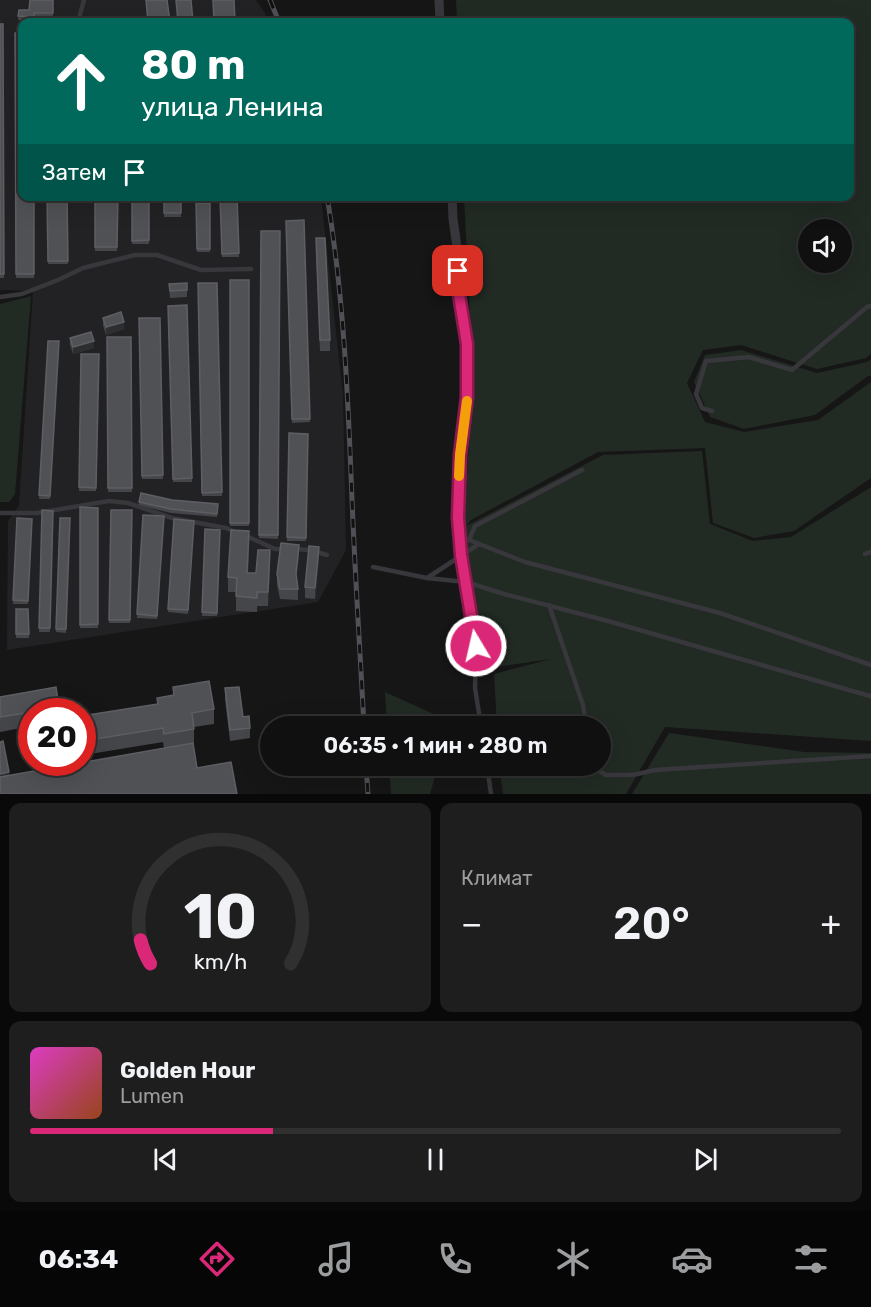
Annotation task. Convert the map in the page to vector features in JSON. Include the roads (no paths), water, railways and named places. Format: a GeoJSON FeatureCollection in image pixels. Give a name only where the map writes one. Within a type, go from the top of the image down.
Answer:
{"type":"FeatureCollection","features":[{"type":"Feature","properties":{"kind":"street"},"geometry":{"type":"LineString","coordinates":[[439,0],[440,18]]}},
{"type":"Feature","properties":{"kind":"street"},"geometry":{"type":"LineString","coordinates":[[452,201],[458,254],[458,288],[467,344],[467,397],[460,455],[458,518],[464,538]]}},
{"type":"Feature","properties":{"kind":"lane"},"geometry":{"type":"LineString","coordinates":[[79,18],[84,0]]}},
{"type":"Feature","properties":{"kind":"lane"},"geometry":{"type":"LineString","coordinates":[[0,297],[22,294],[83,268],[135,255],[157,255],[201,270],[251,269]]}},
{"type":"Feature","properties":{"kind":"lane"},"geometry":{"type":"LineString","coordinates":[[712,411],[702,408],[696,394],[706,362],[749,357],[792,370],[871,306]]}},
{"type":"Feature","properties":{"kind":"lane"},"geometry":{"type":"LineString","coordinates":[[479,716],[475,688],[476,646],[461,555],[464,538],[475,526],[582,470]]}},
{"type":"Feature","properties":{"kind":"lane"},"geometry":{"type":"LineString","coordinates":[[0,513],[37,513],[109,501],[128,503],[172,518],[225,528],[275,549],[309,550],[327,555]]}},
{"type":"Feature","properties":{"kind":"lane"},"geometry":{"type":"LineString","coordinates":[[464,538],[525,562],[720,613],[871,665]]}},
{"type":"Feature","properties":{"kind":"lane"},"geometry":{"type":"LineString","coordinates":[[427,578],[479,544]]}},
{"type":"Feature","properties":{"kind":"lane"},"geometry":{"type":"LineString","coordinates":[[865,554],[871,552]]}},
{"type":"Feature","properties":{"kind":"lane"},"geometry":{"type":"LineString","coordinates":[[373,567],[427,578],[466,582],[870,696]]}},
{"type":"Feature","properties":{"kind":"lane"},"geometry":{"type":"LineString","coordinates":[[549,605],[583,705],[585,716]]}},
{"type":"Feature","properties":{"kind":"lane"},"geometry":{"type":"LineString","coordinates":[[611,775],[871,756]]}},
{"type":"Feature","properties":{"kind":"lane"},"geometry":{"type":"LineString","coordinates":[[489,776],[491,794]]}},
{"type":"Feature","properties":{"kind":"railway"},"geometry":{"type":"LineString","coordinates":[[270,0],[277,18]]}},
{"type":"Feature","properties":{"kind":"railway"},"geometry":{"type":"LineString","coordinates":[[328,201],[338,272],[344,348],[363,716]]}},
{"type":"Feature","properties":{"kind":"railway"},"geometry":{"type":"LineString","coordinates":[[367,776],[368,794]]}}]}
